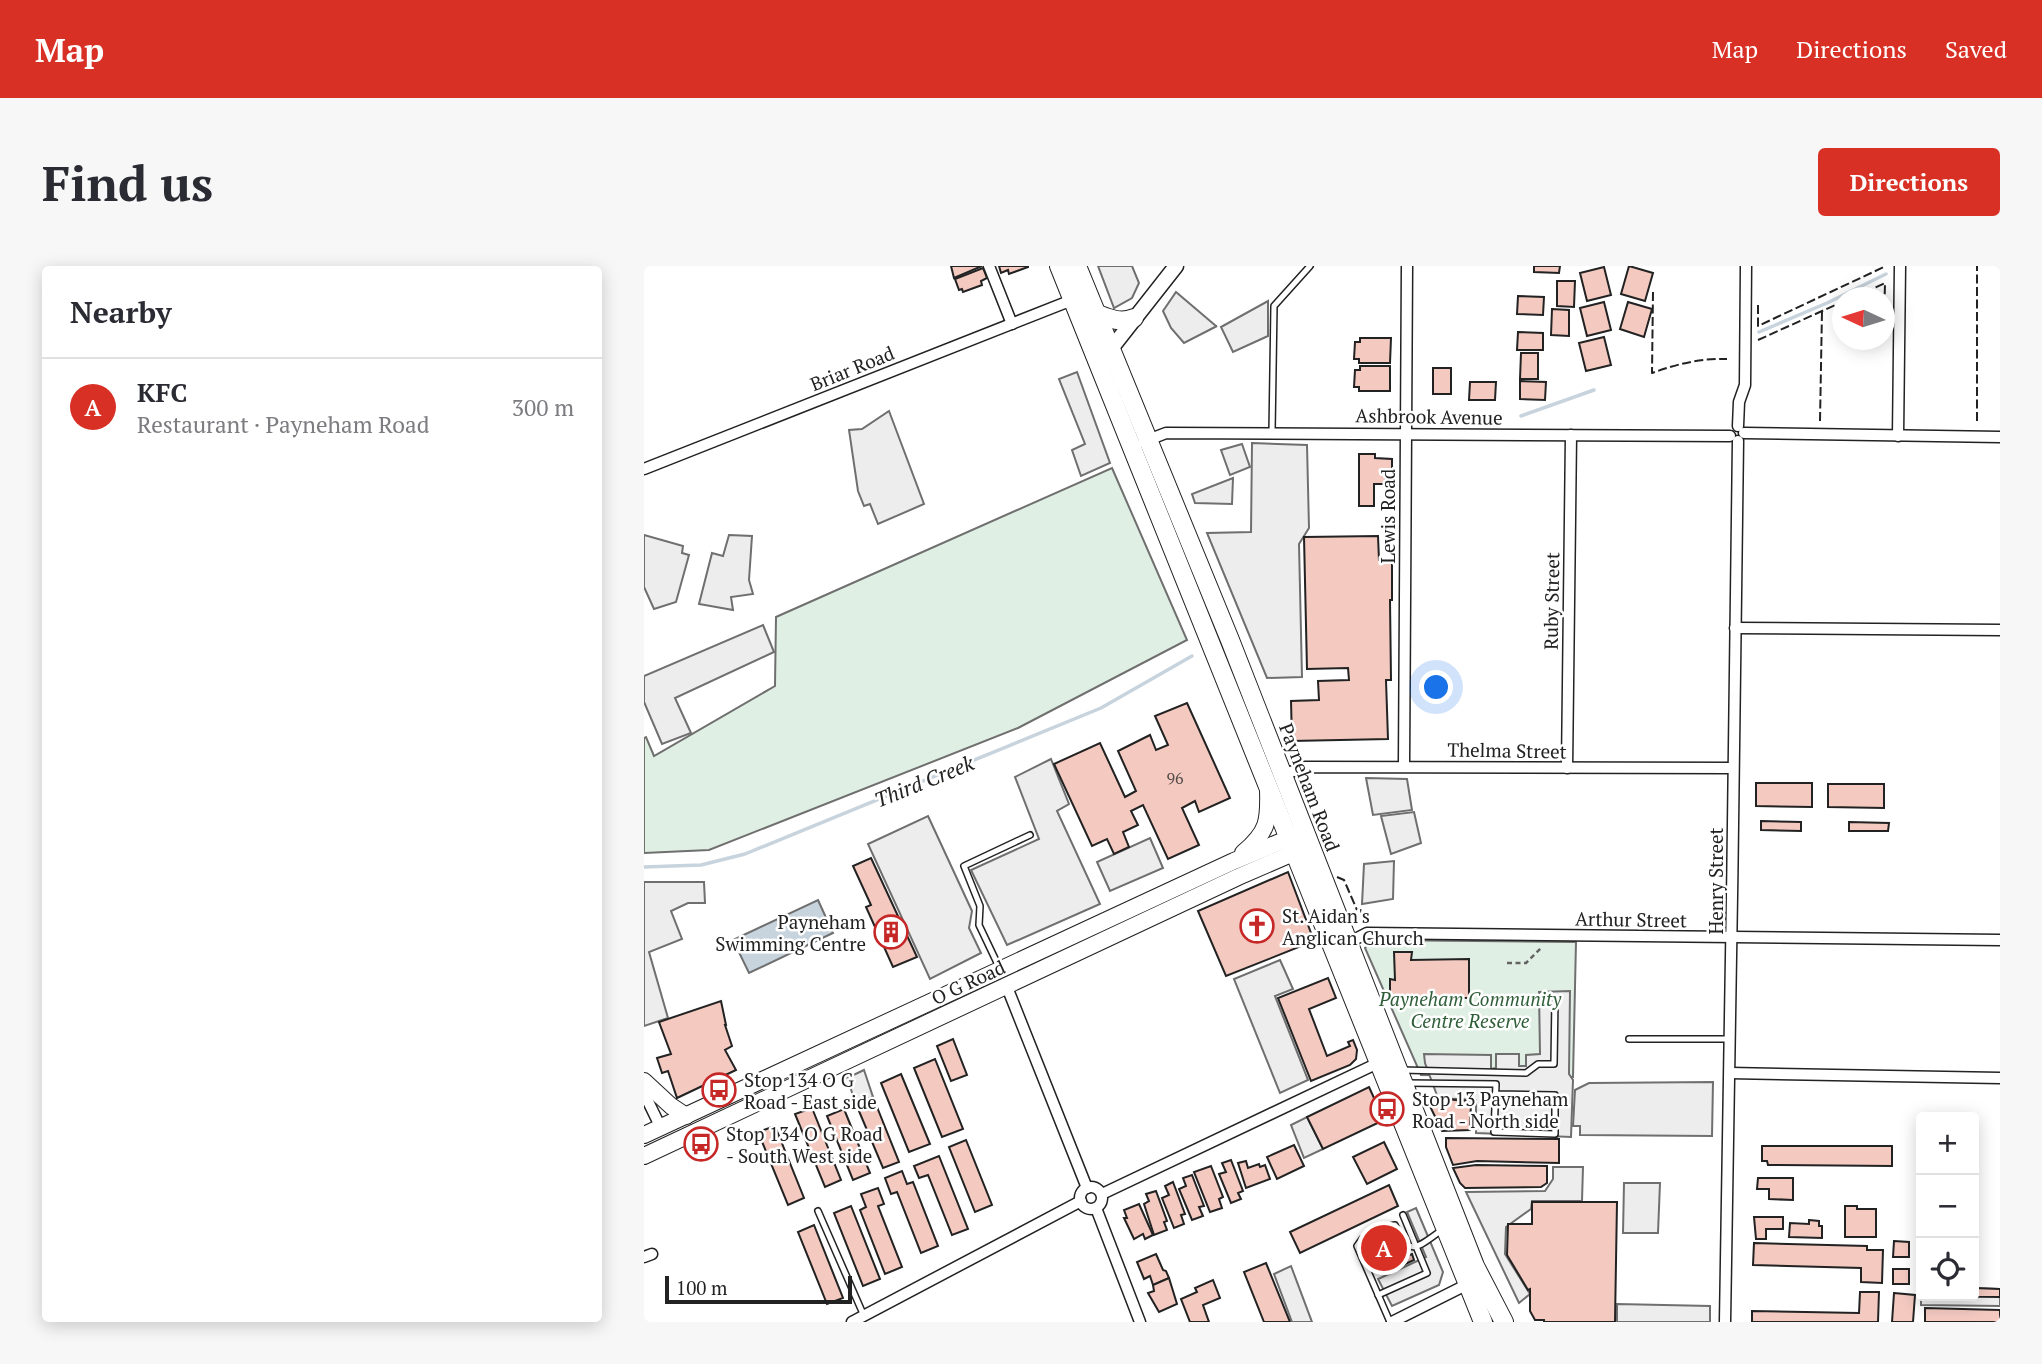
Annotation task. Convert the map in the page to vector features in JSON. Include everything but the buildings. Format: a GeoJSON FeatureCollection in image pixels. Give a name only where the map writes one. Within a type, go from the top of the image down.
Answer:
{"type":"FeatureCollection","features":[{"type":"Feature","properties":{"kind":"main road","name":"Payneham Road"},"geometry":{"type":"LineString","coordinates":[[1059,266],[1109,390],[1139,444],[1230,640],[1275,779],[1378,1063],[1483,1322]]}},
{"type":"Feature","properties":{"kind":"main road","name":"Payneham Road"},"geometry":{"type":"LineString","coordinates":[[1077,266],[1110,350],[1139,444]]}},
{"type":"Feature","properties":{"kind":"main road"},"geometry":{"type":"LineString","coordinates":[[1095,313],[1115,320],[1133,318]]}},
{"type":"Feature","properties":{"kind":"main road"},"geometry":{"type":"LineString","coordinates":[[1087,336],[1096,345],[1110,350],[1105,370],[1109,390]]}},
{"type":"Feature","properties":{"kind":"main road"},"geometry":{"type":"LineString","coordinates":[[1234,861],[1258,841],[1265,828],[1275,779]]}},
{"type":"Feature","properties":{"kind":"main road","name":"Payneham Road"},"geometry":{"type":"LineString","coordinates":[[1300,842],[1348,943],[1475,1266],[1504,1322]]}},
{"type":"Feature","properties":{"kind":"main road","name":"O G Road"},"geometry":{"type":"LineString","coordinates":[[644,1135],[1234,861],[1300,842]]}},
{"type":"Feature","properties":{"kind":"main road","name":"O G Road"},"geometry":{"type":"LineString","coordinates":[[644,1156],[1238,877],[1300,842]]}},
{"type":"Feature","properties":{"kind":"main road"},"geometry":{"type":"LineString","coordinates":[[1000,970],[1007,987]]}},
{"type":"Feature","properties":{"kind":"main road"},"geometry":{"type":"LineString","coordinates":[[644,1081],[686,1116]]}},
{"type":"Feature","properties":{"kind":"main road"},"geometry":{"type":"LineString","coordinates":[[661,1128],[669,1144]]}},
{"type":"Feature","properties":{"kind":"street"},"geometry":{"type":"LineString","coordinates":[[989,266],[1012,324]]}},
{"type":"Feature","properties":{"kind":"street"},"geometry":{"type":"LineString","coordinates":[[1110,350],[1176,266]]}},
{"type":"Feature","properties":{"kind":"street","name":"Lewis Road"},"geometry":{"type":"LineString","coordinates":[[1404,766],[1407,266]]}},
{"type":"Feature","properties":{"kind":"street","name":"Henry Street"},"geometry":{"type":"LineString","coordinates":[[1725,1322],[1733,938],[1737,434],[1739,402],[1745,385],[1746,266]]}},
{"type":"Feature","properties":{"kind":"street"},"geometry":{"type":"LineString","coordinates":[[1898,436],[1900,266]]}},
{"type":"Feature","properties":{"kind":"street","name":"Briar Road"},"geometry":{"type":"LineString","coordinates":[[644,469],[1072,300]]}},
{"type":"Feature","properties":{"kind":"street","name":"Ashbrook Avenue"},"geometry":{"type":"LineString","coordinates":[[1139,444],[1166,433],[1272,432],[2000,437]]}},
{"type":"Feature","properties":{"kind":"street","name":"Ruby Street"},"geometry":{"type":"LineString","coordinates":[[1567,768],[1571,435]]}},
{"type":"Feature","properties":{"kind":"street"},"geometry":{"type":"LineString","coordinates":[[1735,628],[2000,630]]}},
{"type":"Feature","properties":{"kind":"street","name":"Thelma Street"},"geometry":{"type":"LineString","coordinates":[[1275,779],[1305,767],[1733,768]]}},
{"type":"Feature","properties":{"kind":"street","name":"Arthur Street"},"geometry":{"type":"LineString","coordinates":[[1348,943],[1367,933],[2000,940]]}},
{"type":"Feature","properties":{"kind":"street"},"geometry":{"type":"LineString","coordinates":[[1007,987],[1087,1188]]}},
{"type":"Feature","properties":{"kind":"street"},"geometry":{"type":"LineString","coordinates":[[1102,1194],[1378,1063]]}},
{"type":"Feature","properties":{"kind":"street"},"geometry":{"type":"LineString","coordinates":[[1730,1073],[2000,1078]]}},
{"type":"Feature","properties":{"kind":"street"},"geometry":{"type":"LineString","coordinates":[[644,1093],[661,1128]]}},
{"type":"Feature","properties":{"kind":"street"},"geometry":{"type":"LineString","coordinates":[[1087,1188],[1096,1188],[1102,1194],[1101,1203],[1096,1208],[1086,1208],[1081,1201],[1081,1194],[1087,1188]]}},
{"type":"Feature","properties":{"kind":"street"},"geometry":{"type":"LineString","coordinates":[[852,1322],[1081,1201]]}},
{"type":"Feature","properties":{"kind":"street"},"geometry":{"type":"LineString","coordinates":[[1096,1208],[1140,1322]]}},
{"type":"Feature","properties":{"kind":"street"},"geometry":{"type":"LineString","coordinates":[[1391,1322],[1414,1317],[1468,1284]]}},
{"type":"Feature","properties":{"kind":"lane"},"geometry":{"type":"LineString","coordinates":[[1272,432],[1274,306],[1310,266]]}},
{"type":"Feature","properties":{"kind":"lane"},"geometry":{"type":"LineString","coordinates":[[1000,970],[979,925],[980,905],[964,866],[1030,835]]}},
{"type":"Feature","properties":{"kind":"lane"},"geometry":{"type":"LineString","coordinates":[[1401,1076],[1526,1073],[1538,1064],[1554,1064],[1555,999]]}},
{"type":"Feature","properties":{"kind":"lane"},"geometry":{"type":"LineString","coordinates":[[1629,1039],[1730,1039]]}},
{"type":"Feature","properties":{"kind":"lane"},"geometry":{"type":"LineString","coordinates":[[1401,1076],[1496,1084],[1495,1094],[1494,1132],[1555,1134],[1555,1095],[1495,1094]]}},
{"type":"Feature","properties":{"kind":"lane"},"geometry":{"type":"LineString","coordinates":[[818,1211],[864,1316]]}},
{"type":"Feature","properties":{"kind":"lane"},"geometry":{"type":"LineString","coordinates":[[1378,1295],[1427,1273],[1403,1215]]}},
{"type":"Feature","properties":{"kind":"lane"},"geometry":{"type":"LineString","coordinates":[[1391,1322],[1357,1246],[1362,1239],[1395,1225],[1403,1244],[1416,1247],[1445,1228]]}},
{"type":"Feature","properties":{"kind":"path"},"geometry":{"type":"LineString","coordinates":[[1507,963],[1526,963],[1547,944]]}},
{"type":"Feature","properties":{"kind":"green space"},"geometry":{"type":"Polygon","coordinates":[[[1112,468],[1187,640],[1018,728],[709,850],[644,853],[644,738],[646,737],[654,756],[775,686],[776,617],[1112,468]]]}},
{"type":"Feature","properties":{"kind":"green space","name":"Payneham Community Centre Reserve"},"geometry":{"type":"Polygon","coordinates":[[[1372,940],[1576,942],[1573,1077],[1421,1075],[1365,948],[1372,940]]]}},
{"type":"Feature","properties":{"kind":"shaded area"},"geometry":{"type":"Polygon","coordinates":[[[1098,266],[1132,266],[1139,283],[1132,298],[1114,308],[1098,266]]]}},
{"type":"Feature","properties":{"kind":"shaded area"},"geometry":{"type":"Polygon","coordinates":[[[1176,292],[1217,326],[1184,343],[1171,328],[1163,311],[1176,292]]]}},
{"type":"Feature","properties":{"kind":"shaded area"},"geometry":{"type":"Polygon","coordinates":[[[1268,301],[1268,336],[1233,352],[1221,327],[1268,301]]]}},
{"type":"Feature","properties":{"kind":"shaded area"},"geometry":{"type":"Polygon","coordinates":[[[1077,372],[1110,463],[1081,476],[1072,450],[1085,444],[1059,379],[1077,372]]]}},
{"type":"Feature","properties":{"kind":"shaded area"},"geometry":{"type":"Polygon","coordinates":[[[889,411],[924,504],[878,524],[870,504],[864,506],[858,491],[849,430],[862,429],[889,411]]]}},
{"type":"Feature","properties":{"kind":"shaded area"},"geometry":{"type":"Polygon","coordinates":[[[1252,443],[1307,445],[1309,528],[1299,544],[1302,677],[1267,678],[1207,533],[1251,532],[1252,443]]]}},
{"type":"Feature","properties":{"kind":"shaded area"},"geometry":{"type":"Polygon","coordinates":[[[1242,444],[1250,467],[1230,475],[1221,450],[1242,444]]]}},
{"type":"Feature","properties":{"kind":"shaded area"},"geometry":{"type":"Polygon","coordinates":[[[1233,478],[1232,504],[1195,503],[1192,494],[1233,478]]]}},
{"type":"Feature","properties":{"kind":"shaded area"},"geometry":{"type":"Polygon","coordinates":[[[644,535],[683,546],[682,553],[689,555],[676,602],[654,609],[644,587],[644,535]]]}},
{"type":"Feature","properties":{"kind":"shaded area"},"geometry":{"type":"Polygon","coordinates":[[[729,535],[752,536],[749,580],[753,594],[731,597],[733,610],[699,604],[712,553],[723,556],[729,535]]]}},
{"type":"Feature","properties":{"kind":"shaded area"},"geometry":{"type":"Polygon","coordinates":[[[763,625],[774,652],[675,698],[691,733],[662,744],[644,702],[644,676],[763,625]]]}},
{"type":"Feature","properties":{"kind":"shaded area"},"geometry":{"type":"Polygon","coordinates":[[[1051,759],[1069,804],[1057,811],[1100,904],[1007,945],[971,870],[1039,839],[1015,777],[1051,759]]]}},
{"type":"Feature","properties":{"kind":"shaded area"},"geometry":{"type":"Polygon","coordinates":[[[1366,778],[1407,779],[1412,810],[1373,815],[1366,778]]]}},
{"type":"Feature","properties":{"kind":"shaded area"},"geometry":{"type":"Polygon","coordinates":[[[1414,812],[1421,843],[1391,854],[1381,816],[1414,812]]]}},
{"type":"Feature","properties":{"kind":"shaded area"},"geometry":{"type":"Polygon","coordinates":[[[928,816],[972,911],[969,928],[981,953],[930,979],[868,844],[928,816]]]}},
{"type":"Feature","properties":{"kind":"shaded area"},"geometry":{"type":"Polygon","coordinates":[[[1150,838],[1163,868],[1110,891],[1097,862],[1150,838]]]}},
{"type":"Feature","properties":{"kind":"shaded area"},"geometry":{"type":"Polygon","coordinates":[[[1394,861],[1393,899],[1362,904],[1364,864],[1394,861]]]}},
{"type":"Feature","properties":{"kind":"shaded area"},"geometry":{"type":"Polygon","coordinates":[[[644,882],[704,882],[705,903],[688,903],[671,911],[682,939],[649,952],[668,1018],[644,1026],[644,882]]]}},
{"type":"Feature","properties":{"kind":"shaded area"},"geometry":{"type":"Polygon","coordinates":[[[818,900],[833,933],[749,973],[733,940],[818,900]]]}},
{"type":"Feature","properties":{"kind":"shaded area"},"geometry":{"type":"Polygon","coordinates":[[[1280,960],[1293,989],[1275,996],[1308,1080],[1280,1093],[1234,979],[1280,960]]]}},
{"type":"Feature","properties":{"kind":"shaded area"},"geometry":{"type":"Polygon","coordinates":[[[1570,991],[1569,1074],[1573,1080],[1571,1137],[1476,1133],[1476,1100],[1438,1098],[1424,1054],[1491,1055],[1491,1069],[1496,1068],[1496,1054],[1519,1054],[1519,1066],[1526,1066],[1526,1055],[1540,1054],[1539,992],[1570,991]]]}},
{"type":"Feature","properties":{"kind":"shaded area"},"geometry":{"type":"Polygon","coordinates":[[[864,1070],[873,1097],[856,1104],[847,1078],[864,1070]]]}},
{"type":"Feature","properties":{"kind":"shaded area"},"geometry":{"type":"Polygon","coordinates":[[[1713,1082],[1712,1136],[1580,1135],[1580,1126],[1573,1126],[1575,1090],[1589,1083],[1713,1082]]]}},
{"type":"Feature","properties":{"kind":"shaded area"},"geometry":{"type":"Polygon","coordinates":[[[1307,1117],[1323,1149],[1304,1158],[1291,1125],[1307,1117]]]}},
{"type":"Feature","properties":{"kind":"shaded area"},"geometry":{"type":"Polygon","coordinates":[[[1553,1167],[1583,1167],[1582,1201],[1532,1201],[1531,1209],[1506,1227],[1505,1254],[1530,1294],[1519,1303],[1466,1192],[1545,1191],[1553,1179],[1553,1167]]]}},
{"type":"Feature","properties":{"kind":"shaded area"},"geometry":{"type":"Polygon","coordinates":[[[1624,1183],[1660,1183],[1658,1233],[1623,1233],[1624,1183]]]}},
{"type":"Feature","properties":{"kind":"shaded area"},"geometry":{"type":"Polygon","coordinates":[[[1416,1208],[1443,1272],[1439,1285],[1392,1306],[1378,1279],[1426,1257],[1407,1212],[1416,1208]]]}},
{"type":"Feature","properties":{"kind":"shaded area"},"geometry":{"type":"Polygon","coordinates":[[[1291,1266],[1312,1322],[1292,1322],[1274,1274],[1291,1266]]]}},
{"type":"Feature","properties":{"kind":"shaded area"},"geometry":{"type":"Polygon","coordinates":[[[1979,1288],[2000,1289],[2000,1306],[1921,1305],[1921,1301],[1979,1301],[1979,1288]]]}},
{"type":"Feature","properties":{"kind":"shaded area"},"geometry":{"type":"Polygon","coordinates":[[[1617,1304],[1710,1306],[1710,1322],[1617,1322],[1617,1304]]]}},
{"type":"Feature","properties":{"kind":"waterway","name":"Third Creek"},"geometry":{"type":"LineString","coordinates":[[1759,332],[1886,274]]}},
{"type":"Feature","properties":{"kind":"waterway","name":"Third Creek"},"geometry":{"type":"LineString","coordinates":[[1521,416],[1594,390]]}},
{"type":"Feature","properties":{"kind":"waterway","name":"Third Creek"},"geometry":{"type":"LineString","coordinates":[[644,867],[701,865],[745,854],[1101,708],[1192,656]]}},
{"type":"Feature","properties":{"kind":"fence"},"geometry":{"type":"LineString","coordinates":[[1758,305],[1758,326],[1886,266]]}},
{"type":"Feature","properties":{"kind":"fence"},"geometry":{"type":"LineString","coordinates":[[1977,266],[1977,421]]}},
{"type":"Feature","properties":{"kind":"fence"},"geometry":{"type":"LineString","coordinates":[[1876,287],[1885,283],[1885,287]]}},
{"type":"Feature","properties":{"kind":"fence"},"geometry":{"type":"LineString","coordinates":[[1653,292],[1652,373],[1689,362],[1727,359]]}},
{"type":"Feature","properties":{"kind":"fence"},"geometry":{"type":"LineString","coordinates":[[1758,340],[1832,307]]}},
{"type":"Feature","properties":{"kind":"fence"},"geometry":{"type":"LineString","coordinates":[[1820,421],[1822,311]]}},
{"type":"Feature","properties":{"kind":"fence"},"geometry":{"type":"LineString","coordinates":[[1337,877],[1344,880],[1357,910]]}},
{"type":"Feature","properties":{"kind":"place","name":"St. Aidan's Anglican Church"},"geometry":{"type":"Point","coordinates":[1257,926]}},
{"type":"Feature","properties":{"kind":"place","name":"Payneham Swimming Centre"},"geometry":{"type":"Point","coordinates":[891,932]}},
{"type":"Feature","properties":{"kind":"place","name":"Stop 134 O G Road - East side"},"geometry":{"type":"Point","coordinates":[719,1090]}},
{"type":"Feature","properties":{"kind":"place","name":"Stop 13 Payneham Road - North side"},"geometry":{"type":"Point","coordinates":[1387,1109]}},
{"type":"Feature","properties":{"kind":"place","name":"Stop 134 O G Road - South West side"},"geometry":{"type":"Point","coordinates":[701,1144]}},
{"type":"Feature","properties":{"kind":"place","name":"KFC"},"geometry":{"type":"Point","coordinates":[1384,1248]}}]}
